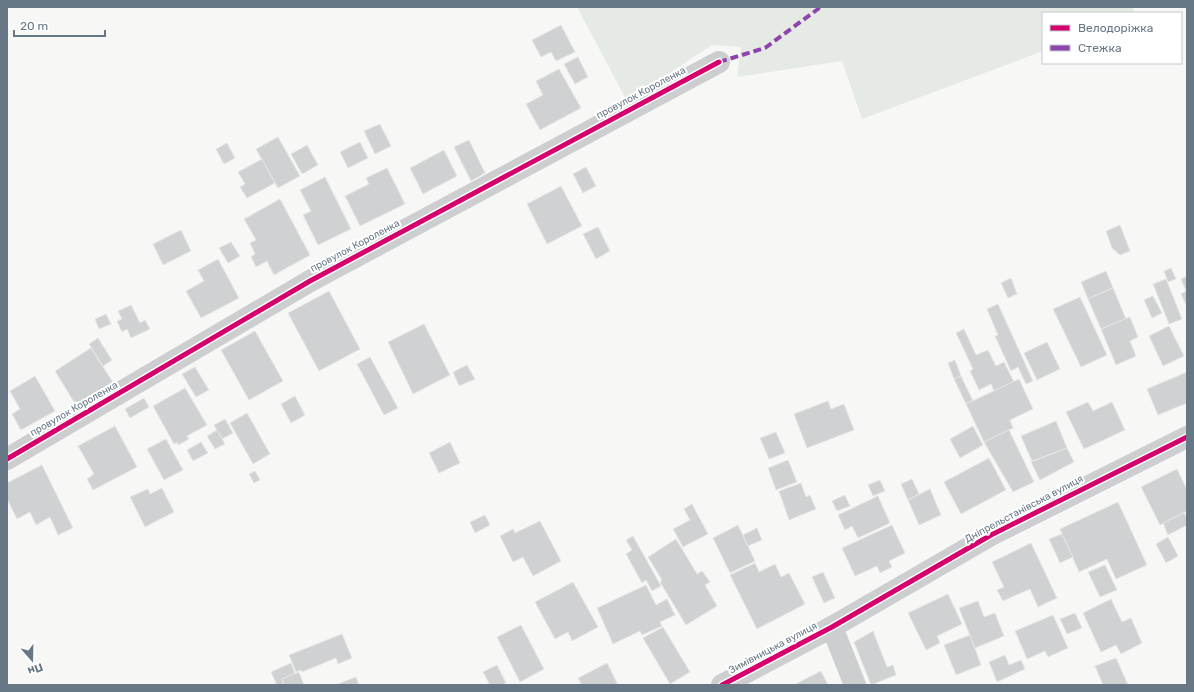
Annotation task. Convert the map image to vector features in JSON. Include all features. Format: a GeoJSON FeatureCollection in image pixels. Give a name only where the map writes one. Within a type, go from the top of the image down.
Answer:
{"type":"FeatureCollection","features":[{"type":"Feature","properties":{"kind":"street","name":"провулок Короленка"},"geometry":{"type":"LineString","coordinates":[[7,458],[310,281],[719,62]]}},
{"type":"Feature","properties":{"kind":"street","name":"Дніпрельстанівська вулиця"},"geometry":{"type":"LineString","coordinates":[[832,628],[991,535],[1187,437]]}},
{"type":"Feature","properties":{"kind":"street","name":"Зимівницька вулиця"},"geometry":{"type":"LineString","coordinates":[[722,685],[832,628]]}},
{"type":"Feature","properties":{"kind":"street"},"geometry":{"type":"LineString","coordinates":[[832,628],[855,685]]}},
{"type":"Feature","properties":{"kind":"shaded area"},"geometry":{"type":"Polygon","coordinates":[[[577,7],[1133,7],[1134,12],[1042,12],[1042,51],[862,119],[842,61],[737,77],[741,47],[712,45],[627,101],[577,7]]]}},
{"type":"Feature","properties":{"kind":"building"},"geometry":{"type":"Polygon","coordinates":[[[561,25],[575,52],[556,61],[551,52],[541,57],[532,40],[561,25]]]}},
{"type":"Feature","properties":{"kind":"building"},"geometry":{"type":"Polygon","coordinates":[[[578,57],[588,77],[575,84],[564,64],[578,57]]]}},
{"type":"Feature","properties":{"kind":"building"},"geometry":{"type":"Polygon","coordinates":[[[559,69],[581,108],[540,130],[526,104],[543,95],[536,81],[559,69]]]}},
{"type":"Feature","properties":{"kind":"building"},"geometry":{"type":"Polygon","coordinates":[[[380,124],[391,146],[375,154],[364,131],[380,124]]]}},
{"type":"Feature","properties":{"kind":"building"},"geometry":{"type":"Polygon","coordinates":[[[278,137],[300,176],[278,188],[256,149],[278,137]]]}},
{"type":"Feature","properties":{"kind":"building"},"geometry":{"type":"Polygon","coordinates":[[[469,140],[485,173],[471,181],[454,147],[469,140]]]}},
{"type":"Feature","properties":{"kind":"building"},"geometry":{"type":"Polygon","coordinates":[[[360,142],[368,158],[348,168],[340,152],[360,142]]]}},
{"type":"Feature","properties":{"kind":"building"},"geometry":{"type":"Polygon","coordinates":[[[227,143],[235,158],[224,164],[216,149],[227,143]]]}},
{"type":"Feature","properties":{"kind":"building"},"geometry":{"type":"Polygon","coordinates":[[[307,145],[318,165],[302,174],[291,154],[307,145]]]}},
{"type":"Feature","properties":{"kind":"building"},"geometry":{"type":"Polygon","coordinates":[[[444,150],[457,176],[423,194],[410,168],[444,150]]]}},
{"type":"Feature","properties":{"kind":"building"},"geometry":{"type":"Polygon","coordinates":[[[262,159],[275,183],[247,198],[240,187],[245,184],[238,172],[262,159]]]}},
{"type":"Feature","properties":{"kind":"building"},"geometry":{"type":"Polygon","coordinates":[[[586,167],[596,186],[583,193],[573,174],[586,167]]]}},
{"type":"Feature","properties":{"kind":"building"},"geometry":{"type":"Polygon","coordinates":[[[387,168],[405,204],[360,226],[345,196],[369,184],[366,178],[387,168]]]}},
{"type":"Feature","properties":{"kind":"building"},"geometry":{"type":"Polygon","coordinates":[[[325,177],[351,229],[318,245],[303,215],[311,211],[300,190],[325,177]]]}},
{"type":"Feature","properties":{"kind":"building"},"geometry":{"type":"Polygon","coordinates":[[[561,186],[582,226],[547,244],[527,204],[561,186]]]}},
{"type":"Feature","properties":{"kind":"building"},"geometry":{"type":"Polygon","coordinates":[[[280,199],[310,255],[274,275],[267,261],[256,267],[251,257],[255,254],[250,243],[256,240],[244,219],[280,199]]]}},
{"type":"Feature","properties":{"kind":"building"},"geometry":{"type":"Polygon","coordinates":[[[1120,225],[1130,251],[1120,255],[1112,248],[1106,231],[1120,225]]]}},
{"type":"Feature","properties":{"kind":"building"},"geometry":{"type":"Polygon","coordinates":[[[598,227],[610,251],[596,259],[583,234],[598,227]]]}},
{"type":"Feature","properties":{"kind":"building"},"geometry":{"type":"Polygon","coordinates":[[[181,230],[191,251],[163,265],[153,244],[181,230]]]}},
{"type":"Feature","properties":{"kind":"building"},"geometry":{"type":"Polygon","coordinates":[[[231,242],[240,256],[228,263],[219,248],[231,242]]]}},
{"type":"Feature","properties":{"kind":"building"},"geometry":{"type":"Polygon","coordinates":[[[218,259],[239,298],[201,318],[186,291],[204,281],[198,270],[218,259]]]}},
{"type":"Feature","properties":{"kind":"building"},"geometry":{"type":"Polygon","coordinates":[[[1171,268],[1176,279],[1168,282],[1164,271],[1171,268]]]}},
{"type":"Feature","properties":{"kind":"building"},"geometry":{"type":"Polygon","coordinates":[[[1106,271],[1113,288],[1088,299],[1081,282],[1106,271]]]}},
{"type":"Feature","properties":{"kind":"building"},"geometry":{"type":"Polygon","coordinates":[[[1187,276],[1187,291],[1186,291],[1181,279],[1187,276]]]}},
{"type":"Feature","properties":{"kind":"building"},"geometry":{"type":"Polygon","coordinates":[[[1011,278],[1017,294],[1008,298],[1001,283],[1011,278]]]}},
{"type":"Feature","properties":{"kind":"building"},"geometry":{"type":"Polygon","coordinates":[[[1166,279],[1182,319],[1169,324],[1153,284],[1166,279]]]}},
{"type":"Feature","properties":{"kind":"building"},"geometry":{"type":"Polygon","coordinates":[[[1113,288],[1126,319],[1101,329],[1088,299],[1113,288]]]}},
{"type":"Feature","properties":{"kind":"building"},"geometry":{"type":"Polygon","coordinates":[[[329,291],[360,349],[319,371],[288,313],[329,291]]]}},
{"type":"Feature","properties":{"kind":"building"},"geometry":{"type":"Polygon","coordinates":[[[1187,291],[1187,307],[1181,294],[1187,291]]]}},
{"type":"Feature","properties":{"kind":"building"},"geometry":{"type":"Polygon","coordinates":[[[1153,296],[1162,313],[1152,318],[1144,300],[1153,296]]]}},
{"type":"Feature","properties":{"kind":"building"},"geometry":{"type":"Polygon","coordinates":[[[1080,297],[1107,355],[1081,367],[1053,309],[1080,297]]]}},
{"type":"Feature","properties":{"kind":"building"},"geometry":{"type":"Polygon","coordinates":[[[998,304],[1033,381],[1026,384],[1018,367],[1011,371],[995,336],[998,335],[987,309],[998,304]]]}},
{"type":"Feature","properties":{"kind":"building"},"geometry":{"type":"Polygon","coordinates":[[[131,305],[140,323],[145,320],[150,329],[131,338],[127,329],[122,332],[117,321],[122,319],[118,311],[131,305]]]}},
{"type":"Feature","properties":{"kind":"building"},"geometry":{"type":"Polygon","coordinates":[[[106,314],[111,324],[99,329],[95,319],[106,314]]]}},
{"type":"Feature","properties":{"kind":"building"},"geometry":{"type":"Polygon","coordinates":[[[1130,317],[1138,337],[1130,341],[1136,356],[1116,365],[1101,329],[1130,317]]]}},
{"type":"Feature","properties":{"kind":"building"},"geometry":{"type":"Polygon","coordinates":[[[424,324],[450,375],[413,394],[388,342],[424,324]]]}},
{"type":"Feature","properties":{"kind":"building"},"geometry":{"type":"Polygon","coordinates":[[[1169,326],[1184,356],[1163,366],[1149,336],[1169,326]]]}},
{"type":"Feature","properties":{"kind":"building"},"geometry":{"type":"Polygon","coordinates":[[[964,329],[976,355],[988,350],[996,366],[1004,362],[1014,382],[994,391],[991,384],[979,390],[970,371],[973,369],[956,333],[964,329]]]}},
{"type":"Feature","properties":{"kind":"building"},"geometry":{"type":"Polygon","coordinates":[[[255,331],[283,381],[249,400],[221,350],[255,331]]]}},
{"type":"Feature","properties":{"kind":"building"},"geometry":{"type":"Polygon","coordinates":[[[98,338],[112,360],[103,366],[89,344],[98,338]]]}},
{"type":"Feature","properties":{"kind":"building"},"geometry":{"type":"Polygon","coordinates":[[[1047,342],[1060,369],[1037,380],[1024,353],[1047,342]]]}},
{"type":"Feature","properties":{"kind":"building"},"geometry":{"type":"Polygon","coordinates":[[[91,348],[114,384],[77,407],[55,371],[91,348]]]}},
{"type":"Feature","properties":{"kind":"building"},"geometry":{"type":"Polygon","coordinates":[[[370,357],[398,408],[384,415],[357,364],[370,357]]]}},
{"type":"Feature","properties":{"kind":"building"},"geometry":{"type":"Polygon","coordinates":[[[955,360],[961,376],[954,379],[948,363],[955,360]]]}},
{"type":"Feature","properties":{"kind":"building"},"geometry":{"type":"Polygon","coordinates":[[[467,365],[475,379],[459,386],[453,372],[467,365]]]}},
{"type":"Feature","properties":{"kind":"building"},"geometry":{"type":"Polygon","coordinates":[[[195,367],[209,390],[196,397],[182,374],[195,367]]]}},
{"type":"Feature","properties":{"kind":"building"},"geometry":{"type":"Polygon","coordinates":[[[1187,372],[1187,403],[1158,415],[1147,389],[1187,372]]]}},
{"type":"Feature","properties":{"kind":"building"},"geometry":{"type":"Polygon","coordinates":[[[35,376],[55,411],[21,430],[12,414],[20,409],[10,391],[35,376]]]}},
{"type":"Feature","properties":{"kind":"building"},"geometry":{"type":"Polygon","coordinates":[[[961,376],[973,401],[966,404],[954,379],[961,376]]]}},
{"type":"Feature","properties":{"kind":"building"},"geometry":{"type":"Polygon","coordinates":[[[1019,379],[1033,409],[1010,420],[1013,428],[984,442],[966,404],[1019,379]]]}},
{"type":"Feature","properties":{"kind":"building"},"geometry":{"type":"Polygon","coordinates":[[[185,388],[207,425],[187,436],[189,439],[178,445],[177,442],[174,444],[153,406],[185,388]]]}},
{"type":"Feature","properties":{"kind":"building"},"geometry":{"type":"Polygon","coordinates":[[[295,396],[305,415],[291,423],[281,404],[295,396]]]}},
{"type":"Feature","properties":{"kind":"building"},"geometry":{"type":"Polygon","coordinates":[[[144,398],[149,407],[130,418],[125,409],[144,398]]]}},
{"type":"Feature","properties":{"kind":"building"},"geometry":{"type":"Polygon","coordinates":[[[828,401],[831,409],[844,404],[854,430],[807,448],[794,414],[828,401]]]}},
{"type":"Feature","properties":{"kind":"building"},"geometry":{"type":"Polygon","coordinates":[[[1088,402],[1093,411],[1112,402],[1125,430],[1084,449],[1066,412],[1088,402]]]}},
{"type":"Feature","properties":{"kind":"building"},"geometry":{"type":"Polygon","coordinates":[[[247,413],[270,454],[253,464],[230,423],[247,413]]]}},
{"type":"Feature","properties":{"kind":"building"},"geometry":{"type":"Polygon","coordinates":[[[225,419],[233,433],[222,439],[214,425],[225,419]]]}},
{"type":"Feature","properties":{"kind":"building"},"geometry":{"type":"Polygon","coordinates":[[[1056,421],[1067,448],[1032,461],[1021,436],[1056,421]]]}},
{"type":"Feature","properties":{"kind":"building"},"geometry":{"type":"Polygon","coordinates":[[[115,426],[137,467],[93,490],[87,479],[94,474],[78,446],[115,426]]]}},
{"type":"Feature","properties":{"kind":"building"},"geometry":{"type":"Polygon","coordinates":[[[973,426],[983,445],[960,458],[950,439],[973,426]]]}},
{"type":"Feature","properties":{"kind":"building"},"geometry":{"type":"Polygon","coordinates":[[[217,430],[225,444],[215,449],[207,436],[217,430]]]}},
{"type":"Feature","properties":{"kind":"building"},"geometry":{"type":"Polygon","coordinates":[[[1009,430],[1034,482],[1013,492],[984,442],[1009,430]]]}},
{"type":"Feature","properties":{"kind":"building"},"geometry":{"type":"Polygon","coordinates":[[[776,432],[785,453],[769,459],[760,438],[776,432]]]}},
{"type":"Feature","properties":{"kind":"building"},"geometry":{"type":"Polygon","coordinates":[[[166,439],[183,470],[164,480],[147,449],[166,439]]]}},
{"type":"Feature","properties":{"kind":"building"},"geometry":{"type":"Polygon","coordinates":[[[201,442],[208,453],[193,461],[187,450],[201,442]]]}},
{"type":"Feature","properties":{"kind":"building"},"geometry":{"type":"Polygon","coordinates":[[[450,442],[460,463],[439,473],[429,453],[450,442]]]}},
{"type":"Feature","properties":{"kind":"building"},"geometry":{"type":"Polygon","coordinates":[[[1067,448],[1074,462],[1040,480],[1031,462],[1067,448]]]}},
{"type":"Feature","properties":{"kind":"building"},"geometry":{"type":"Polygon","coordinates":[[[989,458],[1006,490],[961,514],[944,482],[989,458]]]}},
{"type":"Feature","properties":{"kind":"building"},"geometry":{"type":"Polygon","coordinates":[[[788,460],[797,482],[776,490],[768,468],[788,460]]]}},
{"type":"Feature","properties":{"kind":"building"},"geometry":{"type":"Polygon","coordinates":[[[42,465],[73,528],[58,535],[50,517],[36,525],[30,512],[17,519],[7,499],[7,483],[42,465]]]}},
{"type":"Feature","properties":{"kind":"building"},"geometry":{"type":"Polygon","coordinates":[[[1177,469],[1187,490],[1187,511],[1160,525],[1141,487],[1177,469]]]}},
{"type":"Feature","properties":{"kind":"building"},"geometry":{"type":"Polygon","coordinates":[[[255,471],[260,480],[254,483],[249,474],[255,471]]]}},
{"type":"Feature","properties":{"kind":"building"},"geometry":{"type":"Polygon","coordinates":[[[912,479],[919,494],[908,500],[901,484],[912,479]]]}},
{"type":"Feature","properties":{"kind":"building"},"geometry":{"type":"Polygon","coordinates":[[[880,480],[885,491],[873,496],[868,485],[880,480]]]}},
{"type":"Feature","properties":{"kind":"building"},"geometry":{"type":"Polygon","coordinates":[[[801,483],[806,497],[810,495],[816,509],[789,520],[779,491],[801,483]]]}},
{"type":"Feature","properties":{"kind":"building"},"geometry":{"type":"Polygon","coordinates":[[[162,488],[174,512],[145,527],[130,497],[148,489],[150,494],[162,488]]]}},
{"type":"Feature","properties":{"kind":"building"},"geometry":{"type":"Polygon","coordinates":[[[930,489],[941,515],[919,525],[908,500],[930,489]]]}},
{"type":"Feature","properties":{"kind":"building"},"geometry":{"type":"Polygon","coordinates":[[[845,495],[850,506],[837,511],[832,501],[845,495]]]}},
{"type":"Feature","properties":{"kind":"building"},"geometry":{"type":"Polygon","coordinates":[[[878,496],[890,523],[858,538],[852,526],[845,530],[838,515],[878,496]]]}},
{"type":"Feature","properties":{"kind":"building"},"geometry":{"type":"Polygon","coordinates":[[[1118,502],[1147,565],[1116,579],[1107,559],[1079,572],[1060,529],[1118,502]]]}},
{"type":"Feature","properties":{"kind":"building"},"geometry":{"type":"Polygon","coordinates":[[[692,504],[708,534],[683,547],[673,529],[690,520],[684,509],[692,504]]]}},
{"type":"Feature","properties":{"kind":"building"},"geometry":{"type":"Polygon","coordinates":[[[1184,513],[1187,518],[1187,525],[1168,535],[1163,523],[1184,513]]]}},
{"type":"Feature","properties":{"kind":"building"},"geometry":{"type":"Polygon","coordinates":[[[485,515],[490,525],[475,533],[470,522],[485,515]]]}},
{"type":"Feature","properties":{"kind":"building"},"geometry":{"type":"Polygon","coordinates":[[[540,521],[561,561],[533,576],[523,557],[513,562],[500,536],[513,529],[515,533],[540,521]]]}},
{"type":"Feature","properties":{"kind":"building"},"geometry":{"type":"Polygon","coordinates":[[[738,525],[755,561],[730,573],[713,538],[738,525]]]}},
{"type":"Feature","properties":{"kind":"building"},"geometry":{"type":"Polygon","coordinates":[[[892,525],[905,553],[889,561],[892,567],[880,573],[877,566],[855,576],[842,548],[892,525]]]}},
{"type":"Feature","properties":{"kind":"building"},"geometry":{"type":"Polygon","coordinates":[[[757,528],[762,540],[748,546],[743,535],[757,528]]]}},
{"type":"Feature","properties":{"kind":"building"},"geometry":{"type":"Polygon","coordinates":[[[1062,534],[1073,557],[1060,563],[1049,539],[1062,534]]]}},
{"type":"Feature","properties":{"kind":"building"},"geometry":{"type":"Polygon","coordinates":[[[633,536],[661,586],[652,591],[646,580],[642,583],[626,554],[632,550],[626,540],[633,536]]]}},
{"type":"Feature","properties":{"kind":"building"},"geometry":{"type":"Polygon","coordinates":[[[1168,537],[1178,556],[1166,563],[1156,544],[1168,537]]]}},
{"type":"Feature","properties":{"kind":"building"},"geometry":{"type":"Polygon","coordinates":[[[676,539],[697,574],[702,571],[710,582],[705,585],[717,606],[686,625],[660,582],[662,580],[648,557],[676,539]]]}},
{"type":"Feature","properties":{"kind":"building"},"geometry":{"type":"Polygon","coordinates":[[[1031,543],[1057,598],[1038,607],[1030,589],[1003,601],[997,590],[1004,587],[992,562],[1031,543]]]}},
{"type":"Feature","properties":{"kind":"building"},"geometry":{"type":"Polygon","coordinates":[[[755,563],[759,572],[775,564],[781,577],[789,573],[805,604],[757,629],[730,575],[755,563]]]}},
{"type":"Feature","properties":{"kind":"building"},"geometry":{"type":"Polygon","coordinates":[[[1105,565],[1117,590],[1100,597],[1088,572],[1105,565]]]}},
{"type":"Feature","properties":{"kind":"building"},"geometry":{"type":"Polygon","coordinates":[[[823,572],[835,598],[824,603],[812,577],[823,572]]]}},
{"type":"Feature","properties":{"kind":"building"},"geometry":{"type":"Polygon","coordinates":[[[573,582],[598,627],[572,641],[568,632],[555,639],[535,602],[573,582]]]}},
{"type":"Feature","properties":{"kind":"building"},"geometry":{"type":"Polygon","coordinates":[[[646,585],[656,605],[667,599],[675,615],[660,622],[662,626],[642,635],[640,631],[613,644],[597,608],[646,585]]]}},
{"type":"Feature","properties":{"kind":"building"},"geometry":{"type":"Polygon","coordinates":[[[948,594],[962,624],[937,636],[940,643],[926,650],[908,613],[948,594]]]}},
{"type":"Feature","properties":{"kind":"building"},"geometry":{"type":"Polygon","coordinates":[[[1111,599],[1122,622],[1131,618],[1142,643],[1121,654],[1116,645],[1101,652],[1083,613],[1111,599]]]}},
{"type":"Feature","properties":{"kind":"building"},"geometry":{"type":"Polygon","coordinates":[[[978,601],[984,617],[995,613],[1004,636],[975,648],[959,608],[978,601]]]}},
{"type":"Feature","properties":{"kind":"building"},"geometry":{"type":"Polygon","coordinates":[[[1075,613],[1082,628],[1067,634],[1060,619],[1075,613]]]}},
{"type":"Feature","properties":{"kind":"building"},"geometry":{"type":"Polygon","coordinates":[[[1053,615],[1068,648],[1048,657],[1045,651],[1027,659],[1015,631],[1053,615]]]}},
{"type":"Feature","properties":{"kind":"building"},"geometry":{"type":"Polygon","coordinates":[[[521,625],[544,669],[520,682],[497,637],[521,625]]]}},
{"type":"Feature","properties":{"kind":"building"},"geometry":{"type":"Polygon","coordinates":[[[663,627],[690,672],[670,684],[643,638],[663,627]]]}},
{"type":"Feature","properties":{"kind":"building"},"geometry":{"type":"Polygon","coordinates":[[[873,631],[887,667],[893,665],[896,675],[871,685],[854,642],[873,631]]]}},
{"type":"Feature","properties":{"kind":"building"},"geometry":{"type":"Polygon","coordinates":[[[342,634],[352,658],[338,664],[336,658],[302,672],[301,670],[296,672],[289,655],[342,634]]]}},
{"type":"Feature","properties":{"kind":"building"},"geometry":{"type":"Polygon","coordinates":[[[970,635],[981,665],[956,675],[944,645],[970,635]]]}},
{"type":"Feature","properties":{"kind":"building"},"geometry":{"type":"Polygon","coordinates":[[[1005,655],[1009,665],[1021,660],[1025,669],[997,682],[989,662],[1005,655]]]}},
{"type":"Feature","properties":{"kind":"building"},"geometry":{"type":"Polygon","coordinates":[[[1116,658],[1128,685],[1103,685],[1095,666],[1116,658]]]}},
{"type":"Feature","properties":{"kind":"building"},"geometry":{"type":"Polygon","coordinates":[[[291,663],[295,674],[282,679],[283,684],[277,685],[271,672],[291,663]]]}},
{"type":"Feature","properties":{"kind":"building"},"geometry":{"type":"Polygon","coordinates":[[[607,663],[618,685],[582,685],[578,678],[607,663]]]}},
{"type":"Feature","properties":{"kind":"building"},"geometry":{"type":"Polygon","coordinates":[[[497,665],[506,683],[502,685],[490,685],[483,672],[497,665]]]}},
{"type":"Feature","properties":{"kind":"building"},"geometry":{"type":"Polygon","coordinates":[[[821,671],[828,685],[794,685],[821,671]]]}},
{"type":"Feature","properties":{"kind":"building"},"geometry":{"type":"Polygon","coordinates":[[[299,672],[304,685],[284,685],[282,679],[299,672]]]}},
{"type":"Feature","properties":{"kind":"building"},"geometry":{"type":"Polygon","coordinates":[[[356,677],[359,685],[335,685],[356,677]]]}},
{"type":"Feature","properties":{"kind":"marked path"},"geometry":{"type":"LineString","coordinates":[[719,62],[765,48],[819,7]]}},
{"type":"Feature","properties":{"kind":"cycle path"},"geometry":{"type":"LineString","coordinates":[[7,459],[310,281],[719,62]]}},
{"type":"Feature","properties":{"kind":"cycle path"},"geometry":{"type":"LineString","coordinates":[[722,685],[832,627],[991,535],[1187,437]]}}]}
